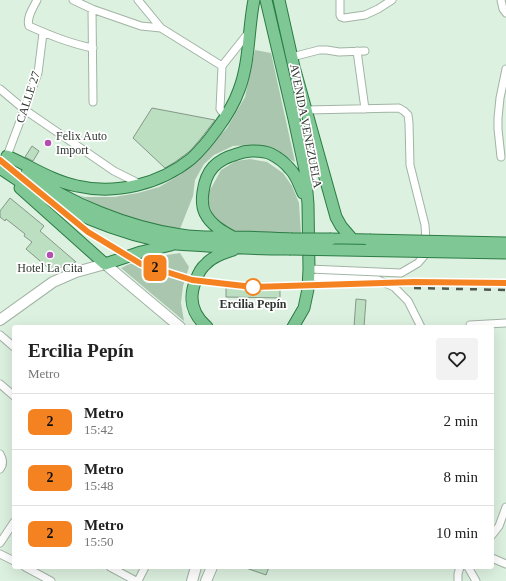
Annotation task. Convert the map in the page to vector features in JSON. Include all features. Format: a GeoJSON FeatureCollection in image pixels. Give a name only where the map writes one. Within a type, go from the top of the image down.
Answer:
{"type":"FeatureCollection","features":[{"type":"Feature","properties":{"kind":"main road"},"geometry":{"type":"LineString","coordinates":[[4,153],[40,173],[59,181],[76,186],[98,189],[118,189],[140,184],[157,179],[176,170],[192,158],[206,144],[226,117],[239,90],[242,82],[254,0]]}},
{"type":"Feature","properties":{"kind":"main road","name":"AVENIDA VENEZUELA"},"geometry":{"type":"LineString","coordinates":[[266,0],[305,170],[308,204],[308,288],[304,308],[294,325]]}},
{"type":"Feature","properties":{"kind":"main road"},"geometry":{"type":"LineString","coordinates":[[279,0],[292,57],[336,217],[341,226],[353,240]]}},
{"type":"Feature","properties":{"kind":"main road"},"geometry":{"type":"LineString","coordinates":[[233,237],[216,227],[209,220],[204,212],[202,202],[204,183],[209,173],[222,159],[249,151],[270,153],[290,169],[297,178],[308,204]]}},
{"type":"Feature","properties":{"kind":"main road"},"geometry":{"type":"LineString","coordinates":[[4,153],[13,163],[62,195],[94,210],[155,230],[181,235],[233,237],[259,243],[506,253]]}},
{"type":"Feature","properties":{"kind":"main road"},"geometry":{"type":"LineString","coordinates":[[0,170],[54,202],[117,230],[178,244],[237,248]]}},
{"type":"Feature","properties":{"kind":"main road"},"geometry":{"type":"LineString","coordinates":[[0,170],[105,264],[178,325]]}},
{"type":"Feature","properties":{"kind":"main road"},"geometry":{"type":"LineString","coordinates":[[290,244],[331,239],[506,244]]}},
{"type":"Feature","properties":{"kind":"main road"},"geometry":{"type":"LineString","coordinates":[[205,325],[196,314],[192,303],[192,293],[198,274],[205,264],[214,257],[237,248],[259,243]]}},
{"type":"Feature","properties":{"kind":"main road"},"geometry":{"type":"LineString","coordinates":[[2,315],[53,282],[76,272],[141,252],[178,244]]}},
{"type":"Feature","properties":{"kind":"main road"},"geometry":{"type":"LineString","coordinates":[[192,581],[195,569]]}},
{"type":"Feature","properties":{"kind":"street"},"geometry":{"type":"LineString","coordinates":[[37,0],[28,19],[29,26],[43,33],[92,48]]}},
{"type":"Feature","properties":{"kind":"street"},"geometry":{"type":"LineString","coordinates":[[73,0],[92,9],[141,26],[161,28]]}},
{"type":"Feature","properties":{"kind":"street"},"geometry":{"type":"LineString","coordinates":[[138,0],[161,28],[222,66]]}},
{"type":"Feature","properties":{"kind":"street"},"geometry":{"type":"LineString","coordinates":[[340,0],[340,15],[342,18],[365,15],[392,0]]}},
{"type":"Feature","properties":{"kind":"street"},"geometry":{"type":"LineString","coordinates":[[501,0],[503,9],[506,13]]}},
{"type":"Feature","properties":{"kind":"street"},"geometry":{"type":"LineString","coordinates":[[92,9],[93,102]]}},
{"type":"Feature","properties":{"kind":"street"},"geometry":{"type":"LineString","coordinates":[[226,117],[220,108],[222,66],[249,32]]}},
{"type":"Feature","properties":{"kind":"street","name":"CALLE 27"},"geometry":{"type":"LineString","coordinates":[[4,153],[25,110],[38,73],[43,33]]}},
{"type":"Feature","properties":{"kind":"street"},"geometry":{"type":"LineString","coordinates":[[292,57],[319,50],[339,52],[365,51]]}},
{"type":"Feature","properties":{"kind":"street"},"geometry":{"type":"LineString","coordinates":[[356,51],[365,109]]}},
{"type":"Feature","properties":{"kind":"street"},"geometry":{"type":"LineString","coordinates":[[501,157],[498,118],[500,98],[506,69]]}},
{"type":"Feature","properties":{"kind":"street"},"geometry":{"type":"LineString","coordinates":[[0,89],[25,110],[114,171],[140,184]]}},
{"type":"Feature","properties":{"kind":"street"},"geometry":{"type":"LineString","coordinates":[[307,110],[399,108],[408,115],[410,165],[425,225],[426,241],[424,256],[418,263],[401,273],[309,273]]}},
{"type":"Feature","properties":{"kind":"street"},"geometry":{"type":"LineString","coordinates":[[309,273],[378,280],[394,287],[408,301],[421,325]]}},
{"type":"Feature","properties":{"kind":"street"},"geometry":{"type":"LineString","coordinates":[[470,325],[506,322]]}},
{"type":"Feature","properties":{"kind":"street"},"geometry":{"type":"LineString","coordinates":[[0,335],[12,345]]}},
{"type":"Feature","properties":{"kind":"street"},"geometry":{"type":"LineString","coordinates":[[0,384],[12,394]]}},
{"type":"Feature","properties":{"kind":"street"},"geometry":{"type":"LineString","coordinates":[[0,454],[3,458],[0,469]]}},
{"type":"Feature","properties":{"kind":"street"},"geometry":{"type":"LineString","coordinates":[[494,532],[499,526],[506,507]]}},
{"type":"Feature","properties":{"kind":"street"},"geometry":{"type":"LineString","coordinates":[[0,543],[12,525]]}},
{"type":"Feature","properties":{"kind":"street"},"geometry":{"type":"LineString","coordinates":[[0,554],[12,560]]}},
{"type":"Feature","properties":{"kind":"street"},"geometry":{"type":"LineString","coordinates":[[494,559],[506,564]]}},
{"type":"Feature","properties":{"kind":"street"},"geometry":{"type":"LineString","coordinates":[[29,569],[51,581]]}},
{"type":"Feature","properties":{"kind":"street"},"geometry":{"type":"LineString","coordinates":[[114,569],[137,581],[144,569]]}},
{"type":"Feature","properties":{"kind":"street"},"geometry":{"type":"LineString","coordinates":[[458,581],[459,569]]}},
{"type":"Feature","properties":{"kind":"street"},"geometry":{"type":"LineString","coordinates":[[469,569],[476,581]]}},
{"type":"Feature","properties":{"kind":"green space"},"geometry":{"type":"Polygon","coordinates":[[[255,50],[271,53],[295,162],[265,147],[251,145],[233,146],[214,155],[204,164],[195,180],[193,196],[180,229],[134,220],[78,195],[85,197],[114,197],[138,193],[159,187],[180,175],[193,164],[227,128],[245,97],[255,50]]]}},
{"type":"Feature","properties":{"kind":"green space"},"geometry":{"type":"Polygon","coordinates":[[[250,159],[267,162],[283,173],[292,186],[299,203],[301,234],[237,232],[222,224],[213,214],[209,205],[209,192],[221,170],[236,161],[250,159]]]}},
{"type":"Feature","properties":{"kind":"green space"},"geometry":{"type":"Polygon","coordinates":[[[180,253],[189,267],[183,286],[181,303],[184,321],[121,268],[158,256],[180,253]]]}},
{"type":"Feature","properties":{"kind":"building"},"geometry":{"type":"Polygon","coordinates":[[[152,108],[215,120],[190,151],[165,168],[133,138],[152,108]]]}},
{"type":"Feature","properties":{"kind":"building"},"geometry":{"type":"Polygon","coordinates":[[[32,146],[39,151],[33,161],[25,157],[32,146]]]}},
{"type":"Feature","properties":{"kind":"building"},"geometry":{"type":"Polygon","coordinates":[[[10,198],[44,226],[40,231],[76,262],[70,265],[65,265],[53,272],[26,249],[32,242],[24,236],[25,234],[6,219],[5,221],[0,217],[0,211],[10,198]]]}},
{"type":"Feature","properties":{"kind":"building","name":"Ercilia Pepín"},"geometry":{"type":"Polygon","coordinates":[[[226,283],[280,284],[280,298],[226,297],[226,283]]]}},
{"type":"Feature","properties":{"kind":"building"},"geometry":{"type":"Polygon","coordinates":[[[356,299],[366,300],[364,325],[354,325],[356,299]]]}},
{"type":"Feature","properties":{"kind":"building"},"geometry":{"type":"Polygon","coordinates":[[[249,569],[268,569],[266,575],[249,569]]]}},
{"type":"Feature","properties":{"kind":"railway"},"geometry":{"type":"LineString","coordinates":[[414,282],[506,283]]}},
{"type":"Feature","properties":{"kind":"railway"},"geometry":{"type":"LineString","coordinates":[[414,288],[506,290]]}},
{"type":"Feature","properties":{"kind":"metro line","name":"2"},"geometry":{"type":"LineString","coordinates":[[0,160],[88,232],[141,264],[192,280],[253,287],[414,282],[506,283]]}},
{"type":"Feature","properties":{"kind":"place","name":"Felix Auto Import"},"geometry":{"type":"Point","coordinates":[48,143]}},
{"type":"Feature","properties":{"kind":"place","name":"Hotel La Cita"},"geometry":{"type":"Point","coordinates":[50,255]}},
{"type":"Feature","properties":{"kind":"place","name":"Ercilia Pepín"},"geometry":{"type":"Point","coordinates":[253,287]}}]}
